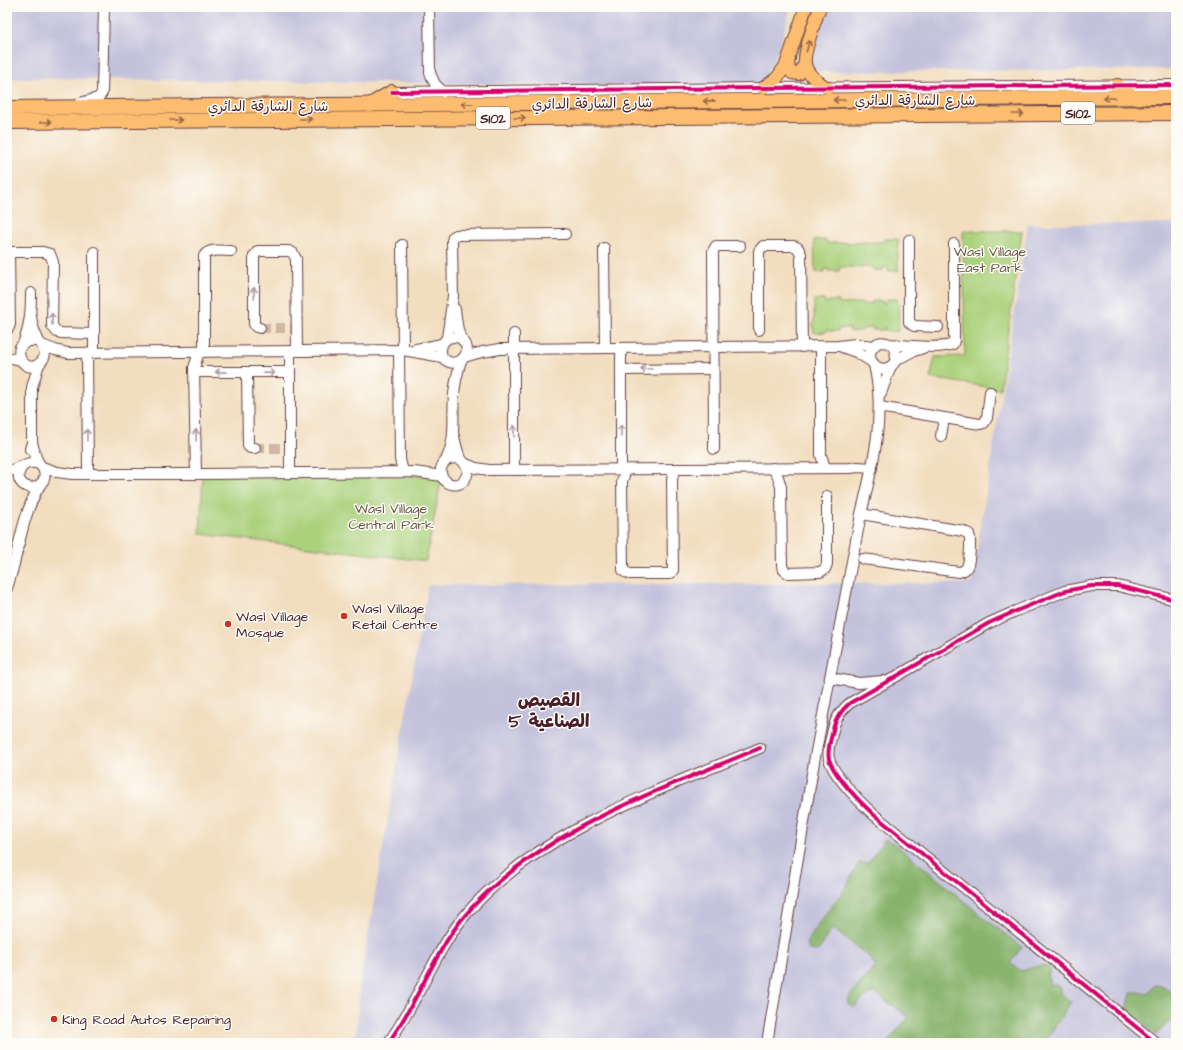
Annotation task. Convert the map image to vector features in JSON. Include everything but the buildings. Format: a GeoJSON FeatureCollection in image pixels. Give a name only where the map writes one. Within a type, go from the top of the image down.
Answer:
{"type":"FeatureCollection","features":[{"type":"Feature","properties":{"kind":"highway"},"geometry":{"type":"LineString","coordinates":[[1117,86],[1135,98]]}},
{"type":"Feature","properties":{"kind":"highway"},"geometry":{"type":"LineString","coordinates":[[370,105],[392,92]]}},
{"type":"Feature","properties":{"kind":"highway","name":"شارع الشارقة الدائري"},"geometry":{"type":"LineString","coordinates":[[7,108],[1176,98]]}},
{"type":"Feature","properties":{"kind":"highway","name":"شارع الشارقة الدائري"},"geometry":{"type":"LineString","coordinates":[[7,122],[1176,113]]}},
{"type":"Feature","properties":{"kind":"main road"},"geometry":{"type":"LineString","coordinates":[[806,7],[790,57],[788,68],[792,74],[799,74],[805,63],[808,46],[820,7]]}},
{"type":"Feature","properties":{"kind":"main road"},"geometry":{"type":"LineString","coordinates":[[763,88],[777,78],[790,57]]}},
{"type":"Feature","properties":{"kind":"main road"},"geometry":{"type":"LineString","coordinates":[[805,63],[811,76],[828,88]]}},
{"type":"Feature","properties":{"kind":"street"},"geometry":{"type":"LineString","coordinates":[[73,107],[80,103],[98,98],[102,93],[104,7]]}},
{"type":"Feature","properties":{"kind":"street"},"geometry":{"type":"LineString","coordinates":[[429,7],[430,73],[435,84],[443,92]]}},
{"type":"Feature","properties":{"kind":"street"},"geometry":{"type":"LineString","coordinates":[[414,92],[424,84],[430,73]]}},
{"type":"Feature","properties":{"kind":"street"},"geometry":{"type":"LineString","coordinates":[[392,92],[1176,85]]}},
{"type":"Feature","properties":{"kind":"street"},"geometry":{"type":"LineString","coordinates":[[454,395],[457,378],[467,351],[463,341],[453,296],[452,239],[456,235],[565,234]]}},
{"type":"Feature","properties":{"kind":"street"},"geometry":{"type":"LineString","coordinates":[[909,240],[909,322],[914,326],[938,327]]}},
{"type":"Feature","properties":{"kind":"street"},"geometry":{"type":"LineString","coordinates":[[401,350],[444,341],[452,336],[463,341],[500,349],[514,350],[802,347],[856,344],[874,346],[882,342],[927,347],[951,346],[954,342],[954,244]]}},
{"type":"Feature","properties":{"kind":"street"},"geometry":{"type":"LineString","coordinates":[[402,245],[400,459],[403,472]]}},
{"type":"Feature","properties":{"kind":"street"},"geometry":{"type":"LineString","coordinates":[[714,449],[713,251],[716,246],[740,246]]}},
{"type":"Feature","properties":{"kind":"street"},"geometry":{"type":"LineString","coordinates":[[759,330],[760,248],[766,246],[794,246],[800,251],[801,254],[802,347]]}},
{"type":"Feature","properties":{"kind":"street"},"geometry":{"type":"LineString","coordinates":[[604,248],[604,348]]}},
{"type":"Feature","properties":{"kind":"street"},"geometry":{"type":"LineString","coordinates":[[260,328],[256,327],[254,324],[253,259],[255,253],[261,251],[285,250],[293,253],[296,259],[296,291],[294,351],[290,372],[288,448],[290,473]]}},
{"type":"Feature","properties":{"kind":"street"},"geometry":{"type":"LineString","coordinates":[[196,474],[194,372],[195,362],[202,352],[204,256],[210,251],[231,251]]}},
{"type":"Feature","properties":{"kind":"street"},"geometry":{"type":"LineString","coordinates":[[7,330],[10,324],[8,252],[47,252],[52,258],[51,322],[54,330],[61,333],[94,334]]}},
{"type":"Feature","properties":{"kind":"street"},"geometry":{"type":"LineString","coordinates":[[88,474],[91,353],[94,334],[94,252]]}},
{"type":"Feature","properties":{"kind":"street"},"geometry":{"type":"LineString","coordinates":[[7,588],[31,500],[45,475],[32,442],[32,387],[45,353],[34,330],[31,316],[31,293]]}},
{"type":"Feature","properties":{"kind":"street"},"geometry":{"type":"LineString","coordinates":[[453,296],[444,341],[441,348],[451,377],[454,395],[454,436],[451,450],[441,469],[442,476],[450,484],[458,484],[476,474],[489,470]]}},
{"type":"Feature","properties":{"kind":"street"},"geometry":{"type":"LineString","coordinates":[[31,316],[28,330],[19,352],[32,387]]}},
{"type":"Feature","properties":{"kind":"street"},"geometry":{"type":"LineString","coordinates":[[514,334],[514,470]]}},
{"type":"Feature","properties":{"kind":"street"},"geometry":{"type":"LineString","coordinates":[[7,351],[31,340],[55,350],[68,353],[401,350],[444,358],[453,363],[482,352],[500,349]]}},
{"type":"Feature","properties":{"kind":"street"},"geometry":{"type":"LineString","coordinates":[[767,1043],[814,762],[861,514],[872,470],[879,403],[884,382],[896,356],[895,349],[890,344]]}},
{"type":"Feature","properties":{"kind":"street"},"geometry":{"type":"LineString","coordinates":[[821,346],[821,455],[824,468]]}},
{"type":"Feature","properties":{"kind":"street"},"geometry":{"type":"LineString","coordinates":[[838,346],[856,352],[882,369],[911,352],[927,347]]}},
{"type":"Feature","properties":{"kind":"street"},"geometry":{"type":"LineString","coordinates":[[874,346],[870,354],[878,382],[879,403]]}},
{"type":"Feature","properties":{"kind":"street"},"geometry":{"type":"LineString","coordinates":[[621,348],[624,470],[622,481],[623,570],[625,572],[630,574],[670,574],[673,570],[672,480],[674,469]]}},
{"type":"Feature","properties":{"kind":"street"},"geometry":{"type":"LineString","coordinates":[[7,357],[22,361],[31,366],[68,353]]}},
{"type":"Feature","properties":{"kind":"street"},"geometry":{"type":"LineString","coordinates":[[621,370],[713,369]]}},
{"type":"Feature","properties":{"kind":"street"},"geometry":{"type":"LineString","coordinates":[[194,372],[290,372]]}},
{"type":"Feature","properties":{"kind":"street"},"geometry":{"type":"LineString","coordinates":[[247,373],[248,446],[250,448],[255,448]]}},
{"type":"Feature","properties":{"kind":"street"},"geometry":{"type":"LineString","coordinates":[[879,403],[944,418],[980,424],[987,418],[990,392]]}},
{"type":"Feature","properties":{"kind":"street"},"geometry":{"type":"LineString","coordinates":[[941,436],[944,418]]}},
{"type":"Feature","properties":{"kind":"street"},"geometry":{"type":"LineString","coordinates":[[454,436],[468,473],[465,479]]}},
{"type":"Feature","properties":{"kind":"street"},"geometry":{"type":"LineString","coordinates":[[26,517],[26,500],[19,474],[32,442]]}},
{"type":"Feature","properties":{"kind":"street"},"geometry":{"type":"LineString","coordinates":[[414,472],[443,464],[453,458],[463,461],[476,468],[489,470],[858,467],[872,470]]}},
{"type":"Feature","properties":{"kind":"street"},"geometry":{"type":"LineString","coordinates":[[7,472],[34,462],[57,472],[72,474],[414,472],[442,476]]}},
{"type":"Feature","properties":{"kind":"street"},"geometry":{"type":"LineString","coordinates":[[773,468],[781,487],[782,567],[786,572],[820,572],[826,567],[827,496]]}},
{"type":"Feature","properties":{"kind":"street"},"geometry":{"type":"LineString","coordinates":[[7,478],[31,488],[72,474]]}},
{"type":"Feature","properties":{"kind":"street"},"geometry":{"type":"LineString","coordinates":[[861,514],[963,531],[969,534],[970,539],[968,565],[966,569],[959,572],[863,559]]}},
{"type":"Feature","properties":{"kind":"street"},"geometry":{"type":"LineString","coordinates":[[1156,1043],[873,814],[847,787],[833,768],[829,758],[829,749],[836,719],[839,713],[850,703],[989,623],[1016,610],[1065,591],[1091,586],[1118,586],[1176,600]]}},
{"type":"Feature","properties":{"kind":"street"},"geometry":{"type":"LineString","coordinates":[[830,678],[864,683],[875,683],[889,680]]}},
{"type":"Feature","properties":{"kind":"street"},"geometry":{"type":"LineString","coordinates":[[388,1043],[414,1002],[436,958],[454,930],[485,895],[521,864],[551,844],[611,812],[760,748]]}},
{"type":"Feature","properties":{"kind":"shaded area"},"geometry":{"type":"Polygon","coordinates":[[[7,7],[791,7],[778,52],[760,87],[7,78],[7,7]]]}},
{"type":"Feature","properties":{"kind":"shaded area"},"geometry":{"type":"Polygon","coordinates":[[[827,7],[1176,7],[1176,69],[807,72],[827,7]]]}},
{"type":"Feature","properties":{"kind":"shaded area","name":"القصيص الصناعية 5"},"geometry":{"type":"Polygon","coordinates":[[[1028,224],[1176,224],[1176,1043],[355,1043],[361,976],[428,585],[972,583],[1028,224]]]}},
{"type":"Feature","properties":{"kind":"green space","name":"Wasl Village East Park"},"geometry":{"type":"Polygon","coordinates":[[[963,231],[1022,231],[1000,389],[930,378],[935,357],[965,356],[963,231]]]}},
{"type":"Feature","properties":{"kind":"green space"},"geometry":{"type":"Polygon","coordinates":[[[884,239],[898,239],[898,271],[888,271],[888,267],[884,267],[883,270],[873,270],[872,267],[840,267],[839,271],[828,271],[828,269],[825,269],[825,272],[815,272],[814,240],[826,240],[827,243],[884,242],[884,239]]]}},
{"type":"Feature","properties":{"kind":"green space"},"geometry":{"type":"Polygon","coordinates":[[[887,299],[897,299],[899,308],[898,331],[885,331],[885,328],[883,328],[883,330],[873,330],[873,328],[850,332],[850,328],[838,329],[838,331],[827,330],[826,332],[814,333],[814,300],[824,300],[825,303],[828,303],[828,301],[839,301],[839,304],[872,304],[872,301],[883,301],[883,303],[886,303],[887,299]]]}},
{"type":"Feature","properties":{"kind":"green space","name":"Wasl Village Central Park"},"geometry":{"type":"Polygon","coordinates":[[[203,474],[442,476],[426,561],[200,534],[203,474]]]}},
{"type":"Feature","properties":{"kind":"green space"},"geometry":{"type":"Polygon","coordinates":[[[885,839],[892,842],[925,868],[1022,947],[1010,963],[1021,971],[1043,965],[1051,968],[1048,975],[1050,985],[1055,984],[1060,988],[1062,994],[1071,1002],[1044,1043],[886,1043],[909,1017],[873,992],[864,998],[854,1008],[847,1002],[851,994],[876,966],[868,956],[833,929],[817,951],[809,950],[806,944],[819,923],[844,890],[859,863],[868,863],[885,839]]]}},
{"type":"Feature","properties":{"kind":"green space"},"geometry":{"type":"Polygon","coordinates":[[[1155,985],[1162,986],[1168,990],[1174,996],[1176,1005],[1176,1015],[1156,1035],[1127,1009],[1131,993],[1146,993],[1155,985]]]}},
{"type":"Feature","properties":{"kind":"tunnel"},"geometry":{"type":"LineString","coordinates":[[260,328],[291,328]]}},
{"type":"Feature","properties":{"kind":"tunnel"},"geometry":{"type":"LineString","coordinates":[[255,448],[287,448]]}},
{"type":"Feature","properties":{"kind":"cycle path"},"geometry":{"type":"LineString","coordinates":[[392,92],[1176,85]]}},
{"type":"Feature","properties":{"kind":"cycle path"},"geometry":{"type":"LineString","coordinates":[[1156,1043],[873,814],[855,796],[836,773],[829,759],[828,753],[836,721],[840,713],[850,703],[989,623],[1016,611],[1065,591],[1091,586],[1118,586],[1176,600]]}},
{"type":"Feature","properties":{"kind":"cycle path"},"geometry":{"type":"LineString","coordinates":[[388,1043],[408,1013],[442,949],[462,919],[491,889],[524,862],[561,838],[600,817],[681,780],[760,748]]}},
{"type":"Feature","properties":{"kind":"place","name":"Wasl Village Retail Centre"},"geometry":{"type":"Point","coordinates":[344,616]}},
{"type":"Feature","properties":{"kind":"place","name":"Wasl Village Mosque"},"geometry":{"type":"Point","coordinates":[228,624]}},
{"type":"Feature","properties":{"kind":"place","name":"King Road Autos Repairing"},"geometry":{"type":"Point","coordinates":[54,1019]}},
{"type":"Feature","properties":{"kind":"district","name":"القصيص الصناعية 5"},"geometry":{"type":"Point","coordinates":[549,710]}}]}
